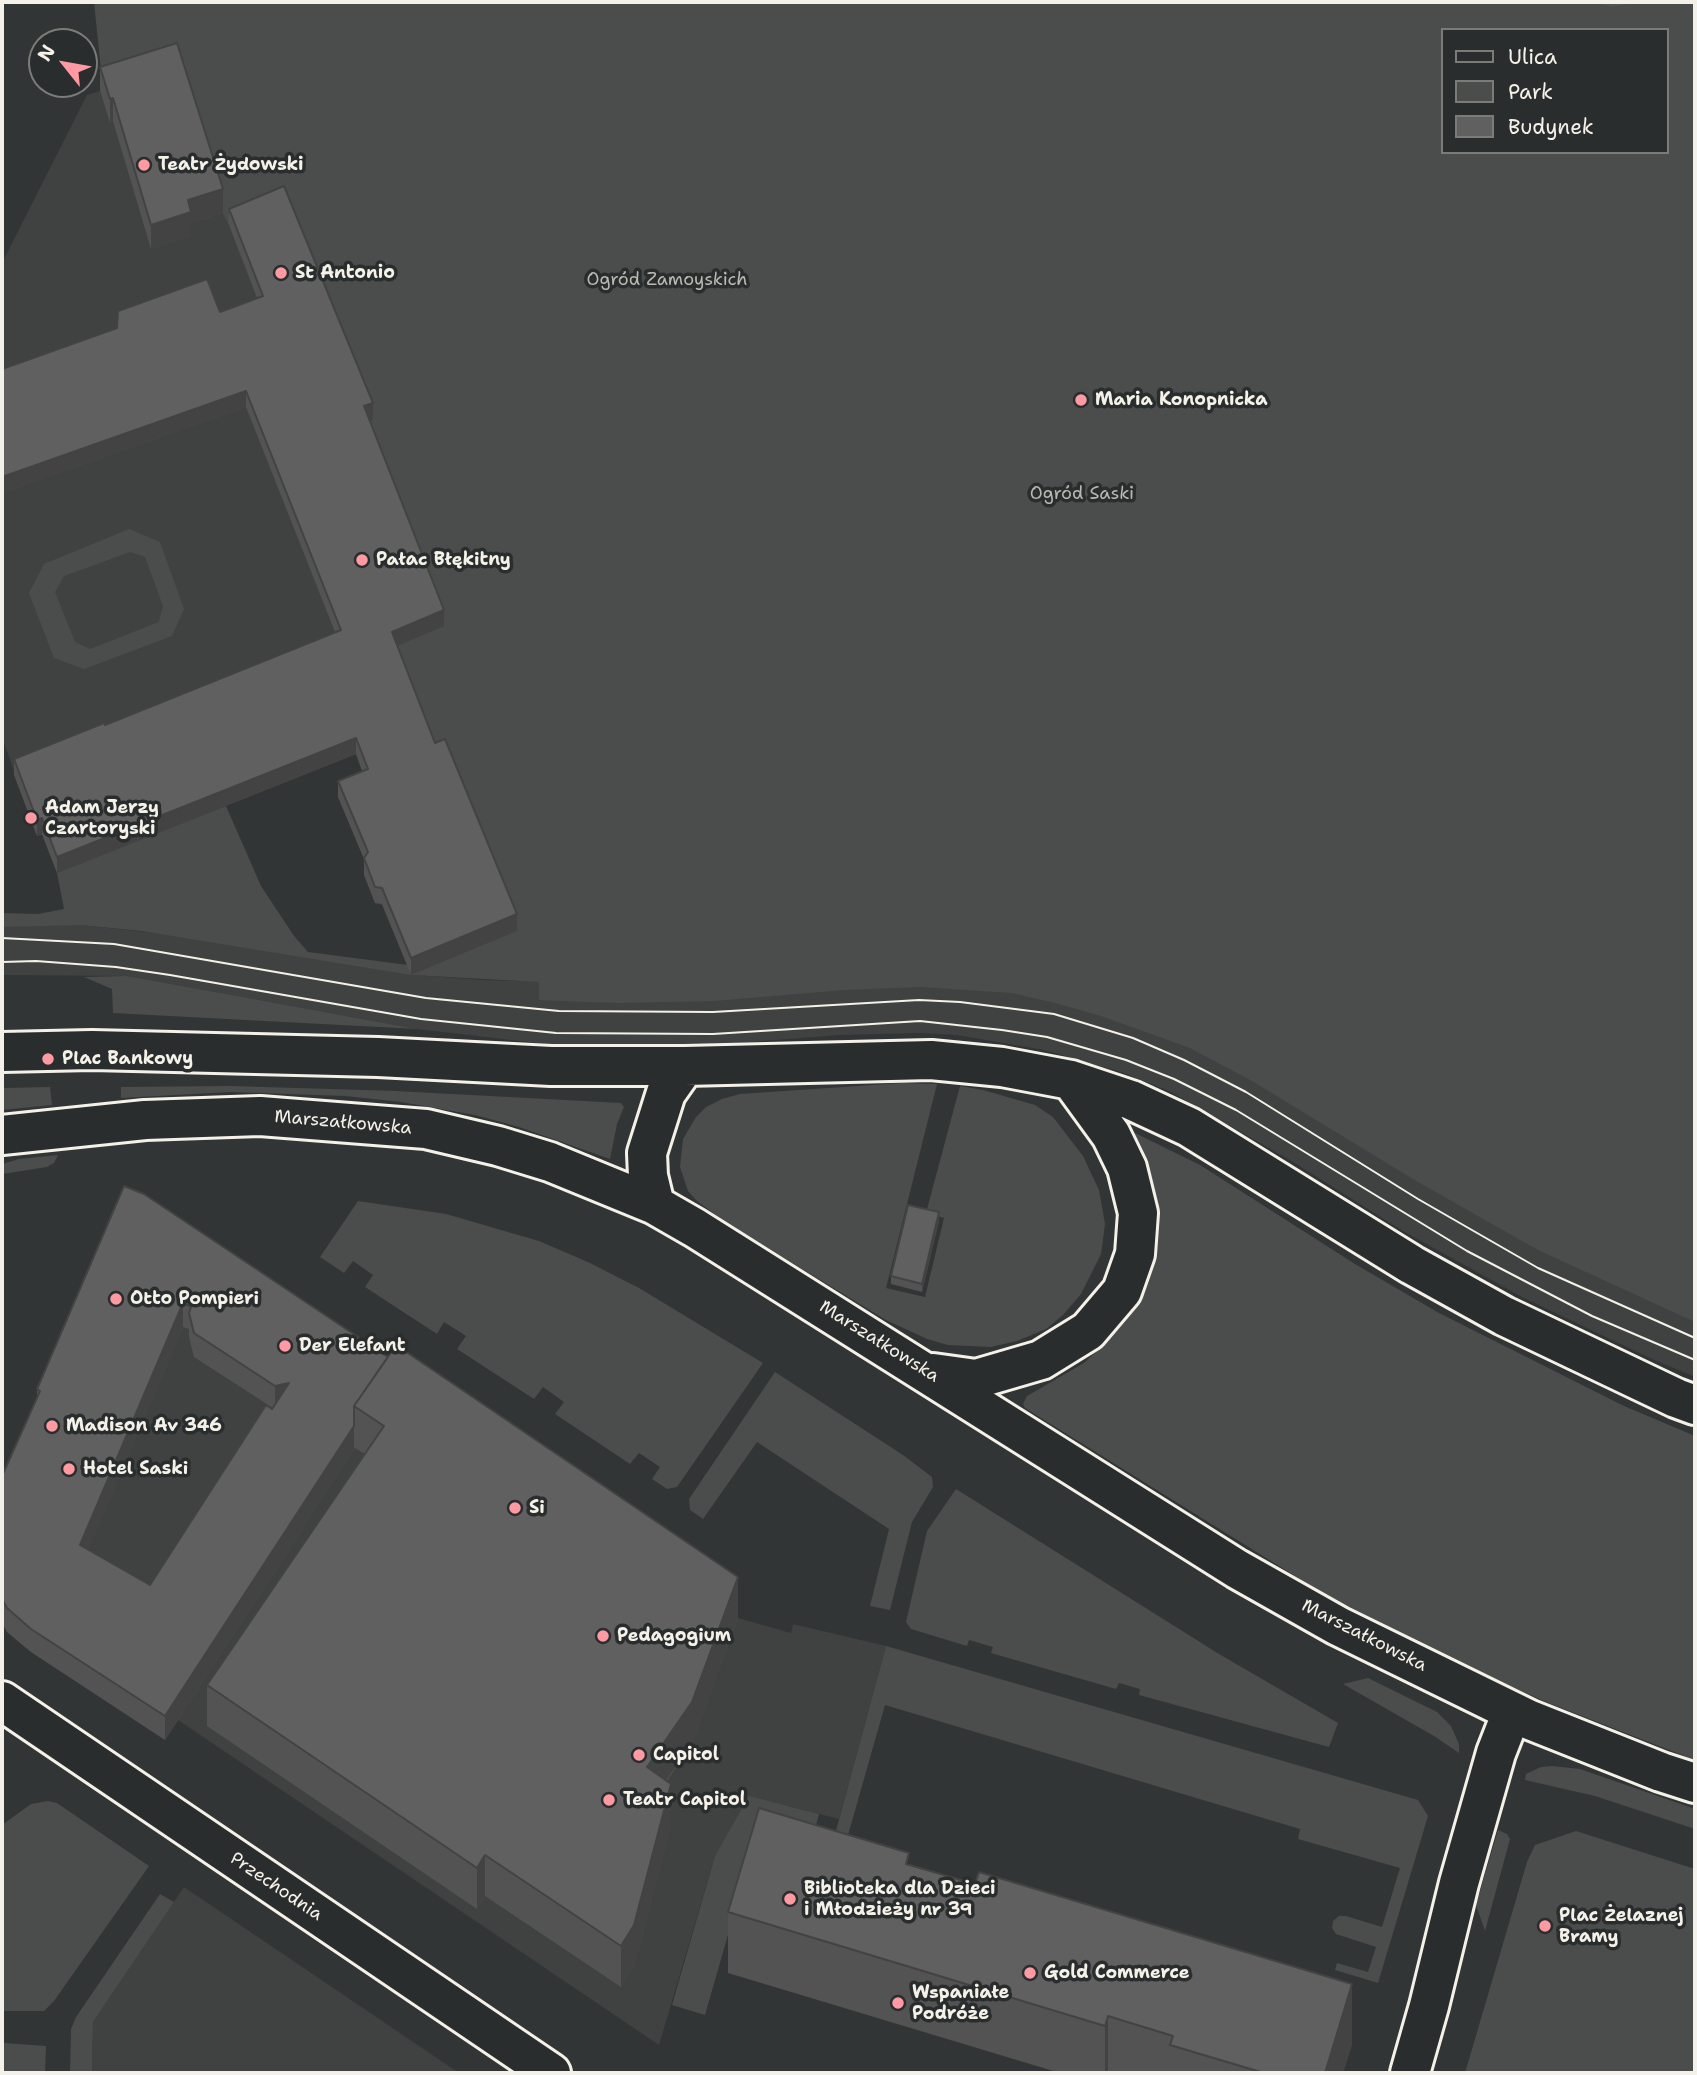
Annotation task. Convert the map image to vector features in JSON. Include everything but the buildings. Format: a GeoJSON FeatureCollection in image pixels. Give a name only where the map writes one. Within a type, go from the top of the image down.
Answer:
{"type":"FeatureCollection","features":[{"type":"Feature","properties":{"kind":"main road"},"geometry":{"type":"LineString","coordinates":[[2,1052],[92,1050],[378,1057],[551,1066],[685,1066],[931,1060],[1002,1067],[1071,1080],[1130,1100],[1189,1127],[1412,1265],[1503,1316],[1695,1405]]}},
{"type":"Feature","properties":{"kind":"main road"},"geometry":{"type":"LineString","coordinates":[[655,1205],[648,1175],[647,1153],[666,1093],[685,1066]]}},
{"type":"Feature","properties":{"kind":"main road"},"geometry":{"type":"LineString","coordinates":[[927,1372],[976,1380],[1041,1360],[1088,1331],[1122,1291],[1135,1254],[1138,1213],[1127,1168],[1111,1135],[1071,1080]]}},
{"type":"Feature","properties":{"kind":"main road","name":"Marszałkowska"},"geometry":{"type":"LineString","coordinates":[[2,1135],[145,1120],[260,1116],[426,1129],[550,1162],[655,1205],[927,1372],[1237,1569],[1338,1626],[1512,1712],[1588,1744],[1695,1783]]}},
{"type":"Feature","properties":{"kind":"main road","name":"Przechodnia"},"geometry":{"type":"LineString","coordinates":[[2,1701],[551,2073]]}},
{"type":"Feature","properties":{"kind":"main road"},"geometry":{"type":"LineString","coordinates":[[1410,2073],[1465,1860],[1496,1753],[1512,1712]]}},
{"type":"Feature","properties":{"kind":"shaded area"},"geometry":{"type":"Polygon","coordinates":[[[177,67],[364,422],[444,626],[392,648],[517,931],[413,975],[645,985],[923,973],[1197,1030],[1695,1312],[1695,1377],[1522,1297],[1403,1231],[1290,1160],[1169,1091],[1121,1072],[1044,1050],[957,1035],[920,1033],[839,1035],[713,1045],[554,1045],[417,1029],[127,976],[2,975],[2,927],[29,924],[80,925],[175,935],[411,974],[382,905],[375,903],[364,875],[368,868],[338,797],[367,785],[356,754],[57,873],[42,835],[37,836],[2,737],[2,263],[85,98],[98,98],[98,92],[177,67]]]}},
{"type":"Feature","properties":{"kind":"shaded area"},"geometry":{"type":"Polygon","coordinates":[[[124,1209],[738,1618],[791,1633],[793,1624],[886,1646],[839,1819],[784,1805],[715,1856],[659,2045],[178,1720],[165,1740],[31,1652],[7,1632],[2,1622],[2,1498],[124,1209]]]}},
{"type":"Feature","properties":{"kind":"shaded area"},"geometry":{"type":"Polygon","coordinates":[[[184,1887],[459,2073],[92,2073],[93,2022],[184,1887]]]}},
{"type":"Feature","properties":{"kind":"green space","name":"Ogród Saski"},"geometry":{"type":"Polygon","coordinates":[[[94,2],[1695,2],[1695,1322],[1538,1250],[1418,1182],[1252,1081],[1190,1048],[1101,1016],[1055,1003],[1012,993],[921,987],[844,990],[714,1001],[617,1003],[539,1000],[539,982],[411,975],[142,931],[80,925],[2,927],[2,913],[38,914],[64,909],[57,873],[226,806],[261,886],[294,936],[308,952],[408,965],[435,759],[392,648],[444,626],[364,423],[372,420],[229,225],[223,213],[103,90],[94,2]]]}},
{"type":"Feature","properties":{"kind":"green space"},"geometry":{"type":"Polygon","coordinates":[[[129,529],[160,542],[184,609],[172,636],[84,669],[54,658],[29,593],[44,564],[129,529]],[[130,552],[64,576],[55,592],[75,642],[90,649],[159,622],[163,606],[145,557],[130,552]]]}},
{"type":"Feature","properties":{"kind":"green space"},"geometry":{"type":"Polygon","coordinates":[[[127,976],[417,1029],[113,1013],[112,989],[84,977],[127,976]]]}},
{"type":"Feature","properties":{"kind":"green space"},"geometry":{"type":"Polygon","coordinates":[[[902,1083],[937,1084],[886,1288],[925,1297],[944,1218],[926,1213],[960,1086],[1035,1105],[1053,1117],[1083,1156],[1099,1190],[1105,1224],[1101,1254],[1081,1294],[1063,1315],[1046,1329],[1017,1341],[991,1347],[948,1345],[927,1339],[886,1320],[722,1220],[688,1191],[680,1167],[683,1139],[696,1117],[706,1107],[740,1094],[902,1083]]]}},
{"type":"Feature","properties":{"kind":"green space"},"geometry":{"type":"Polygon","coordinates":[[[231,1086],[396,1091],[621,1103],[624,1107],[617,1124],[610,1159],[519,1127],[475,1115],[401,1102],[345,1096],[230,1092],[121,1098],[121,1087],[231,1086]]]}},
{"type":"Feature","properties":{"kind":"green space"},"geometry":{"type":"Polygon","coordinates":[[[50,1087],[52,1105],[2,1110],[2,1088],[50,1087]]]}},
{"type":"Feature","properties":{"kind":"green space"},"geometry":{"type":"Polygon","coordinates":[[[1135,1133],[1200,1165],[1355,1264],[1439,1313],[1624,1406],[1695,1436],[1695,1760],[1546,1702],[1432,1650],[1324,1594],[1025,1408],[1023,1404],[1027,1396],[1084,1363],[1129,1311],[1132,1135],[1135,1133]]]}},
{"type":"Feature","properties":{"kind":"green space"},"geometry":{"type":"Polygon","coordinates":[[[58,1155],[54,1163],[47,1167],[2,1174],[2,1164],[19,1159],[58,1155]]]}},
{"type":"Feature","properties":{"kind":"green space"},"geometry":{"type":"Polygon","coordinates":[[[358,1201],[446,1214],[539,1241],[639,1288],[763,1363],[677,1487],[667,1489],[652,1479],[660,1467],[639,1453],[630,1464],[555,1414],[564,1402],[543,1387],[534,1399],[457,1349],[466,1336],[444,1322],[437,1334],[365,1287],[373,1275],[353,1261],[344,1273],[320,1257],[358,1201]]]}},
{"type":"Feature","properties":{"kind":"green space"},"geometry":{"type":"Polygon","coordinates":[[[775,1372],[903,1455],[932,1477],[933,1487],[912,1522],[890,1610],[870,1606],[889,1529],[757,1442],[703,1519],[690,1510],[689,1499],[775,1372]]]}},
{"type":"Feature","properties":{"kind":"green space"},"geometry":{"type":"Polygon","coordinates":[[[956,1489],[1219,1654],[1338,1723],[1329,1747],[1139,1695],[1140,1689],[1119,1683],[1116,1689],[991,1653],[993,1647],[969,1640],[967,1646],[911,1629],[906,1622],[927,1531],[956,1489]]]}},
{"type":"Feature","properties":{"kind":"green space"},"geometry":{"type":"Polygon","coordinates":[[[886,1646],[1418,1800],[1428,1816],[1378,1983],[1335,1970],[1337,1963],[1368,1972],[1376,1947],[1336,1934],[1332,1928],[1333,1921],[1339,1916],[1346,1916],[1382,1927],[1400,1868],[1298,1839],[1300,1829],[885,1705],[839,1867],[827,1864],[886,1646]]]}},
{"type":"Feature","properties":{"kind":"green space"},"geometry":{"type":"Polygon","coordinates":[[[1368,1678],[1437,1712],[1451,1726],[1459,1744],[1459,1753],[1343,1684],[1368,1678]]]}},
{"type":"Feature","properties":{"kind":"green space"},"geometry":{"type":"Polygon","coordinates":[[[1541,1767],[1580,1769],[1695,1809],[1695,1829],[1595,1796],[1525,1780],[1526,1774],[1541,1767]]]}},
{"type":"Feature","properties":{"kind":"green space"},"geometry":{"type":"Polygon","coordinates":[[[749,1796],[819,1814],[807,1859],[754,1844],[705,2015],[672,2005],[715,1856],[749,1796]]]}},
{"type":"Feature","properties":{"kind":"green space"},"geometry":{"type":"Polygon","coordinates":[[[48,1801],[57,1803],[149,1866],[54,2001],[44,2011],[2,2011],[2,1825],[31,1804],[48,1801]]]}},
{"type":"Feature","properties":{"kind":"green space"},"geometry":{"type":"Polygon","coordinates":[[[1498,1830],[1507,1834],[1510,1839],[1485,1931],[1476,1905],[1498,1830]]]}},
{"type":"Feature","properties":{"kind":"green space","name":"Plac Żelaznej Bramy"},"geometry":{"type":"Polygon","coordinates":[[[1576,1831],[1695,1869],[1695,2073],[1465,2073],[1527,1862],[1535,1845],[1576,1831]]]}},
{"type":"Feature","properties":{"kind":"green space"},"geometry":{"type":"Polygon","coordinates":[[[160,1894],[174,1902],[93,2022],[92,2073],[70,2073],[71,2029],[76,2017],[160,1894]]]}},
{"type":"Feature","properties":{"kind":"green space"},"geometry":{"type":"Polygon","coordinates":[[[4,2043],[46,2046],[45,2073],[3,2073],[4,2043]]]}},
{"type":"Feature","properties":{"kind":"tram line"},"geometry":{"type":"LineString","coordinates":[[2,938],[114,944],[426,998],[559,1011],[713,1012],[919,1000],[960,1002],[1054,1014],[1133,1038],[1184,1060],[1246,1092],[1418,1199],[1538,1268],[1695,1338]]}},
{"type":"Feature","properties":{"kind":"tram line"},"geometry":{"type":"LineString","coordinates":[[2,962],[36,961],[116,967],[421,1019],[556,1033],[713,1034],[920,1021],[1047,1037],[1126,1060],[1174,1079],[1236,1110],[1467,1251],[1592,1316],[1695,1360]]}},
{"type":"Feature","properties":{"kind":"place","name":"Teatr Żydowski"},"geometry":{"type":"Point","coordinates":[144,165]}},
{"type":"Feature","properties":{"kind":"place","name":"St Antonio"},"geometry":{"type":"Point","coordinates":[281,273]}},
{"type":"Feature","properties":{"kind":"place","name":"Maria Konopnicka"},"geometry":{"type":"Point","coordinates":[1081,400]}},
{"type":"Feature","properties":{"kind":"place","name":"Pałac Błękitny"},"geometry":{"type":"Point","coordinates":[362,560]}},
{"type":"Feature","properties":{"kind":"place","name":"Adam Jerzy Czartoryski"},"geometry":{"type":"Point","coordinates":[31,818]}},
{"type":"Feature","properties":{"kind":"place","name":"Plac Bankowy"},"geometry":{"type":"Point","coordinates":[48,1059]}},
{"type":"Feature","properties":{"kind":"place","name":"Otto Pompieri"},"geometry":{"type":"Point","coordinates":[116,1299]}},
{"type":"Feature","properties":{"kind":"place","name":"Der Elefant"},"geometry":{"type":"Point","coordinates":[285,1346]}},
{"type":"Feature","properties":{"kind":"place","name":"Madison Av 346"},"geometry":{"type":"Point","coordinates":[52,1426]}},
{"type":"Feature","properties":{"kind":"place","name":"Hotel Saski"},"geometry":{"type":"Point","coordinates":[69,1469]}},
{"type":"Feature","properties":{"kind":"place","name":"Si"},"geometry":{"type":"Point","coordinates":[515,1508]}},
{"type":"Feature","properties":{"kind":"place","name":"Pedagogium"},"geometry":{"type":"Point","coordinates":[603,1636]}},
{"type":"Feature","properties":{"kind":"place","name":"Capitol"},"geometry":{"type":"Point","coordinates":[639,1755]}},
{"type":"Feature","properties":{"kind":"place","name":"Teatr Capitol"},"geometry":{"type":"Point","coordinates":[609,1800]}},
{"type":"Feature","properties":{"kind":"place","name":"Biblioteka dla Dzieci i Młodzieży nr 39"},"geometry":{"type":"Point","coordinates":[790,1899]}},
{"type":"Feature","properties":{"kind":"place","name":"Plac Żelaznej Bramy"},"geometry":{"type":"Point","coordinates":[1545,1926]}},
{"type":"Feature","properties":{"kind":"place","name":"Gold Commerce"},"geometry":{"type":"Point","coordinates":[1030,1973]}},
{"type":"Feature","properties":{"kind":"place","name":"Wspaniałe Podróże"},"geometry":{"type":"Point","coordinates":[898,2003]}},
{"type":"Feature","properties":{"kind":"park label","name":"Ogród Zamoyskich"},"geometry":{"type":"Point","coordinates":[667,280]}}]}
